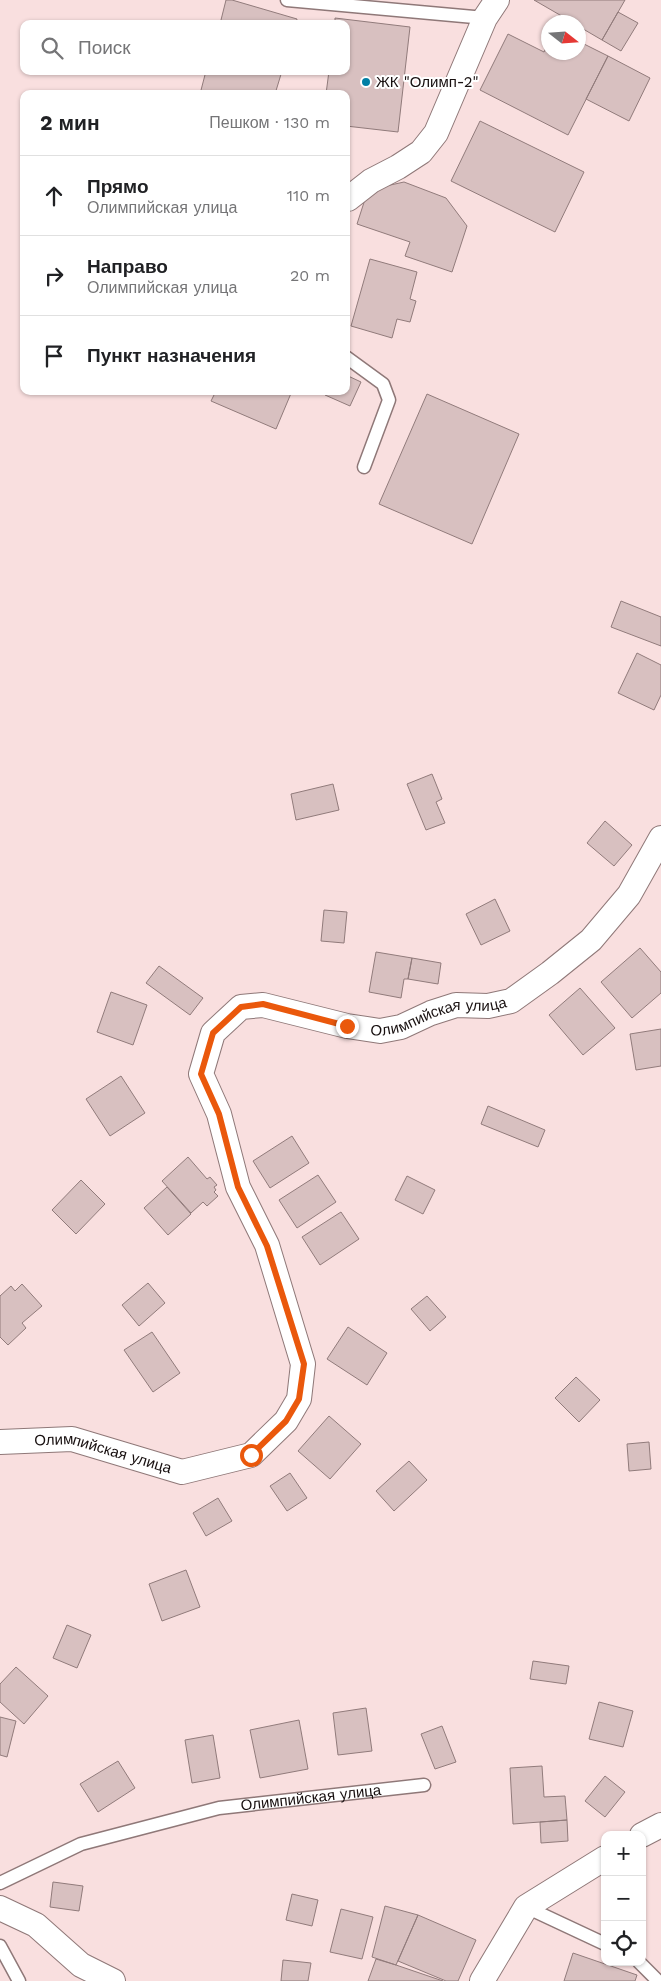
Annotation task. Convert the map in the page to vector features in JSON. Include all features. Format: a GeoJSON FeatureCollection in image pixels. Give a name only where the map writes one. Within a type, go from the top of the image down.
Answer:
{"type":"FeatureCollection","features":[{"type":"Feature","properties":{"kind":"street"},"geometry":{"type":"LineString","coordinates":[[350,199],[372,181],[421,152],[436,133],[491,9]]}},
{"type":"Feature","properties":{"kind":"street","name":"Олимпийская улица"},"geometry":{"type":"LineString","coordinates":[[0,1442],[72,1439],[182,1472],[251,1455],[286,1421],[299,1399],[304,1364],[267,1246],[238,1187],[219,1114],[201,1074],[213,1033],[241,1007],[263,1004],[347,1026],[380,1031],[401,1027],[431,1013],[456,1005],[488,1006],[511,1001],[591,940],[629,895],[661,838]]}},
{"type":"Feature","properties":{"kind":"street"},"geometry":{"type":"LineString","coordinates":[[646,1833],[661,1825]]}},
{"type":"Feature","properties":{"kind":"street"},"geometry":{"type":"LineString","coordinates":[[482,1981],[526,1907],[601,1860]]}},
{"type":"Feature","properties":{"kind":"street"},"geometry":{"type":"LineString","coordinates":[[0,1908],[36,1925],[81,1965],[113,1981]]}},
{"type":"Feature","properties":{"kind":"lane"},"geometry":{"type":"LineString","coordinates":[[287,0],[491,9]]}},
{"type":"Feature","properties":{"kind":"lane"},"geometry":{"type":"LineString","coordinates":[[350,360],[383,384],[389,400],[364,468]]}},
{"type":"Feature","properties":{"kind":"lane","name":"Олимпийская улица"},"geometry":{"type":"LineString","coordinates":[[0,1883],[81,1844],[219,1808],[424,1785]]}},
{"type":"Feature","properties":{"kind":"lane"},"geometry":{"type":"LineString","coordinates":[[526,1907],[601,1942]]}},
{"type":"Feature","properties":{"kind":"lane"},"geometry":{"type":"LineString","coordinates":[[0,1946],[19,1981]]}},
{"type":"Feature","properties":{"kind":"lane"},"geometry":{"type":"LineString","coordinates":[[643,1966],[658,1981]]}},
{"type":"Feature","properties":{"kind":"building"},"geometry":{"type":"Polygon","coordinates":[[[226,0],[232,0],[297,19],[297,20],[221,20],[226,0]]]}},
{"type":"Feature","properties":{"kind":"building"},"geometry":{"type":"Polygon","coordinates":[[[534,0],[625,0],[602,40],[586,31],[586,15],[560,15],[534,0]]]}},
{"type":"Feature","properties":{"kind":"building"},"geometry":{"type":"Polygon","coordinates":[[[618,12],[638,23],[621,51],[602,40],[618,12]]]}},
{"type":"Feature","properties":{"kind":"building","name":"ЖК \"Олимп-2\""},"geometry":{"type":"Polygon","coordinates":[[[335,18],[410,27],[398,132],[350,126],[350,90],[327,90],[328,75],[350,75],[350,20],[335,20],[335,18]]]}},
{"type":"Feature","properties":{"kind":"building"},"geometry":{"type":"Polygon","coordinates":[[[508,34],[541,50],[541,60],[586,60],[586,45],[608,56],[568,135],[480,90],[508,34]]]}},
{"type":"Feature","properties":{"kind":"building"},"geometry":{"type":"Polygon","coordinates":[[[608,56],[650,78],[629,121],[586,99],[608,56]]]}},
{"type":"Feature","properties":{"kind":"building"},"geometry":{"type":"Polygon","coordinates":[[[205,75],[281,75],[276,90],[201,90],[205,75]]]}},
{"type":"Feature","properties":{"kind":"building"},"geometry":{"type":"Polygon","coordinates":[[[480,121],[584,172],[555,232],[451,181],[480,121]]]}},
{"type":"Feature","properties":{"kind":"building"},"geometry":{"type":"Polygon","coordinates":[[[404,182],[446,198],[467,226],[452,272],[405,256],[410,242],[357,224],[368,190],[404,182]]]}},
{"type":"Feature","properties":{"kind":"building"},"geometry":{"type":"Polygon","coordinates":[[[370,259],[417,272],[410,299],[416,301],[410,322],[397,319],[392,338],[351,326],[370,259]]]}},
{"type":"Feature","properties":{"kind":"building"},"geometry":{"type":"Polygon","coordinates":[[[350,377],[361,382],[350,406],[325,395],[350,395],[350,377]]]}},
{"type":"Feature","properties":{"kind":"building"},"geometry":{"type":"Polygon","coordinates":[[[427,394],[519,434],[472,544],[379,504],[427,394]]]}},
{"type":"Feature","properties":{"kind":"building"},"geometry":{"type":"Polygon","coordinates":[[[214,395],[290,395],[276,429],[211,401],[214,395]]]}},
{"type":"Feature","properties":{"kind":"building"},"geometry":{"type":"Polygon","coordinates":[[[621,601],[661,617],[661,646],[611,627],[621,601]]]}},
{"type":"Feature","properties":{"kind":"building"},"geometry":{"type":"Polygon","coordinates":[[[637,653],[661,665],[661,695],[654,710],[618,693],[637,653]]]}},
{"type":"Feature","properties":{"kind":"building"},"geometry":{"type":"Polygon","coordinates":[[[432,774],[442,799],[436,802],[445,823],[426,830],[407,784],[432,774]]]}},
{"type":"Feature","properties":{"kind":"building"},"geometry":{"type":"Polygon","coordinates":[[[333,784],[339,810],[296,820],[291,794],[333,784]]]}},
{"type":"Feature","properties":{"kind":"building"},"geometry":{"type":"Polygon","coordinates":[[[605,821],[632,845],[614,866],[587,843],[605,821]]]}},
{"type":"Feature","properties":{"kind":"building"},"geometry":{"type":"Polygon","coordinates":[[[495,899],[510,931],[481,945],[466,914],[495,899]]]}},
{"type":"Feature","properties":{"kind":"building"},"geometry":{"type":"Polygon","coordinates":[[[324,910],[347,912],[344,943],[321,941],[324,910]]]}},
{"type":"Feature","properties":{"kind":"building"},"geometry":{"type":"Polygon","coordinates":[[[640,948],[661,972],[661,993],[632,1018],[601,982],[640,948]]]}},
{"type":"Feature","properties":{"kind":"building"},"geometry":{"type":"Polygon","coordinates":[[[376,952],[412,958],[408,979],[404,979],[401,998],[369,992],[376,952]]]}},
{"type":"Feature","properties":{"kind":"building"},"geometry":{"type":"Polygon","coordinates":[[[412,958],[441,963],[438,984],[408,979],[412,958]]]}},
{"type":"Feature","properties":{"kind":"building"},"geometry":{"type":"Polygon","coordinates":[[[159,966],[203,998],[190,1015],[146,983],[159,966]]]}},
{"type":"Feature","properties":{"kind":"building"},"geometry":{"type":"Polygon","coordinates":[[[580,988],[615,1028],[583,1055],[549,1015],[580,988]]]}},
{"type":"Feature","properties":{"kind":"building"},"geometry":{"type":"Polygon","coordinates":[[[111,992],[147,1005],[133,1045],[97,1032],[111,992]]]}},
{"type":"Feature","properties":{"kind":"building"},"geometry":{"type":"Polygon","coordinates":[[[661,1029],[661,1066],[636,1070],[630,1034],[661,1029]]]}},
{"type":"Feature","properties":{"kind":"building"},"geometry":{"type":"Polygon","coordinates":[[[121,1076],[145,1113],[110,1136],[86,1099],[121,1076]]]}},
{"type":"Feature","properties":{"kind":"building"},"geometry":{"type":"Polygon","coordinates":[[[488,1106],[545,1130],[538,1147],[481,1124],[488,1106]]]}},
{"type":"Feature","properties":{"kind":"building"},"geometry":{"type":"Polygon","coordinates":[[[292,1136],[309,1163],[270,1188],[253,1161],[292,1136]]]}},
{"type":"Feature","properties":{"kind":"building"},"geometry":{"type":"Polygon","coordinates":[[[188,1157],[207,1179],[210,1177],[217,1185],[214,1187],[216,1190],[214,1192],[218,1196],[207,1206],[203,1202],[191,1213],[162,1181],[188,1157]]]}},
{"type":"Feature","properties":{"kind":"building"},"geometry":{"type":"Polygon","coordinates":[[[318,1175],[336,1202],[297,1228],[279,1200],[318,1175]]]}},
{"type":"Feature","properties":{"kind":"building"},"geometry":{"type":"Polygon","coordinates":[[[407,1176],[435,1190],[423,1214],[395,1200],[407,1176]]]}},
{"type":"Feature","properties":{"kind":"building"},"geometry":{"type":"Polygon","coordinates":[[[81,1180],[105,1204],[76,1234],[52,1210],[81,1180]]]}},
{"type":"Feature","properties":{"kind":"building"},"geometry":{"type":"Polygon","coordinates":[[[167,1187],[191,1214],[168,1235],[144,1208],[167,1187]]]}},
{"type":"Feature","properties":{"kind":"building"},"geometry":{"type":"Polygon","coordinates":[[[341,1212],[359,1239],[320,1265],[302,1237],[341,1212]]]}},
{"type":"Feature","properties":{"kind":"building"},"geometry":{"type":"Polygon","coordinates":[[[148,1283],[165,1303],[139,1326],[122,1305],[148,1283]]]}},
{"type":"Feature","properties":{"kind":"building"},"geometry":{"type":"Polygon","coordinates":[[[22,1284],[42,1306],[22,1323],[26,1328],[8,1345],[0,1337],[0,1296],[11,1286],[15,1291],[22,1284]]]}},
{"type":"Feature","properties":{"kind":"building"},"geometry":{"type":"Polygon","coordinates":[[[427,1296],[446,1317],[430,1331],[411,1309],[427,1296]]]}},
{"type":"Feature","properties":{"kind":"building"},"geometry":{"type":"Polygon","coordinates":[[[348,1327],[387,1353],[367,1385],[327,1359],[348,1327]]]}},
{"type":"Feature","properties":{"kind":"building"},"geometry":{"type":"Polygon","coordinates":[[[152,1332],[180,1373],[153,1392],[124,1350],[152,1332]]]}},
{"type":"Feature","properties":{"kind":"building"},"geometry":{"type":"Polygon","coordinates":[[[576,1377],[600,1400],[579,1422],[555,1398],[576,1377]]]}},
{"type":"Feature","properties":{"kind":"building"},"geometry":{"type":"Polygon","coordinates":[[[329,1416],[361,1444],[330,1479],[298,1451],[329,1416]]]}},
{"type":"Feature","properties":{"kind":"building"},"geometry":{"type":"Polygon","coordinates":[[[649,1442],[651,1469],[629,1471],[627,1444],[649,1442]]]}},
{"type":"Feature","properties":{"kind":"building"},"geometry":{"type":"Polygon","coordinates":[[[409,1461],[427,1480],[394,1511],[376,1491],[409,1461]]]}},
{"type":"Feature","properties":{"kind":"building"},"geometry":{"type":"Polygon","coordinates":[[[290,1473],[307,1498],[287,1511],[270,1486],[290,1473]]]}},
{"type":"Feature","properties":{"kind":"building"},"geometry":{"type":"Polygon","coordinates":[[[218,1498],[232,1521],[206,1536],[193,1513],[218,1498]]]}},
{"type":"Feature","properties":{"kind":"building"},"geometry":{"type":"Polygon","coordinates":[[[186,1570],[200,1607],[162,1621],[149,1584],[186,1570]]]}},
{"type":"Feature","properties":{"kind":"building"},"geometry":{"type":"Polygon","coordinates":[[[67,1625],[91,1635],[77,1668],[53,1658],[67,1625]]]}},
{"type":"Feature","properties":{"kind":"building"},"geometry":{"type":"Polygon","coordinates":[[[533,1661],[569,1666],[566,1684],[530,1679],[533,1661]]]}},
{"type":"Feature","properties":{"kind":"building"},"geometry":{"type":"Polygon","coordinates":[[[16,1667],[48,1696],[24,1724],[0,1702],[0,1684],[16,1667]]]}},
{"type":"Feature","properties":{"kind":"building"},"geometry":{"type":"Polygon","coordinates":[[[599,1702],[633,1711],[623,1747],[589,1739],[599,1702]]]}},
{"type":"Feature","properties":{"kind":"building"},"geometry":{"type":"Polygon","coordinates":[[[366,1708],[372,1751],[338,1755],[333,1713],[366,1708]]]}},
{"type":"Feature","properties":{"kind":"building"},"geometry":{"type":"Polygon","coordinates":[[[0,1717],[16,1721],[7,1757],[0,1755],[0,1717]]]}},
{"type":"Feature","properties":{"kind":"building"},"geometry":{"type":"Polygon","coordinates":[[[299,1720],[308,1769],[260,1778],[250,1730],[299,1720]]]}},
{"type":"Feature","properties":{"kind":"building"},"geometry":{"type":"Polygon","coordinates":[[[442,1726],[456,1762],[435,1769],[421,1734],[442,1726]]]}},
{"type":"Feature","properties":{"kind":"building"},"geometry":{"type":"Polygon","coordinates":[[[213,1735],[220,1778],[192,1783],[185,1740],[213,1735]]]}},
{"type":"Feature","properties":{"kind":"building"},"geometry":{"type":"Polygon","coordinates":[[[118,1761],[135,1788],[98,1812],[80,1784],[118,1761]]]}},
{"type":"Feature","properties":{"kind":"building"},"geometry":{"type":"Polygon","coordinates":[[[542,1766],[544,1797],[565,1796],[567,1820],[513,1824],[510,1768],[542,1766]]]}},
{"type":"Feature","properties":{"kind":"building"},"geometry":{"type":"Polygon","coordinates":[[[605,1776],[625,1792],[605,1817],[585,1801],[605,1776]]]}},
{"type":"Feature","properties":{"kind":"building"},"geometry":{"type":"Polygon","coordinates":[[[567,1820],[568,1841],[541,1843],[540,1822],[567,1820]]]}},
{"type":"Feature","properties":{"kind":"building"},"geometry":{"type":"Polygon","coordinates":[[[53,1882],[83,1886],[79,1911],[50,1907],[53,1882]]]}},
{"type":"Feature","properties":{"kind":"building"},"geometry":{"type":"Polygon","coordinates":[[[292,1894],[318,1900],[312,1926],[286,1920],[292,1894]]]}},
{"type":"Feature","properties":{"kind":"building"},"geometry":{"type":"Polygon","coordinates":[[[385,1906],[418,1915],[396,1965],[372,1957],[385,1906]]]}},
{"type":"Feature","properties":{"kind":"building"},"geometry":{"type":"Polygon","coordinates":[[[341,1909],[373,1917],[362,1959],[330,1952],[341,1909]]]}},
{"type":"Feature","properties":{"kind":"building"},"geometry":{"type":"Polygon","coordinates":[[[418,1915],[476,1940],[458,1981],[446,1981],[398,1961],[418,1915]]]}},
{"type":"Feature","properties":{"kind":"building"},"geometry":{"type":"Polygon","coordinates":[[[573,1953],[601,1963],[601,1966],[611,1966],[637,1975],[635,1981],[564,1981],[573,1953]]]}},
{"type":"Feature","properties":{"kind":"building"},"geometry":{"type":"Polygon","coordinates":[[[376,1959],[396,1965],[443,1981],[368,1981],[376,1959]]]}},
{"type":"Feature","properties":{"kind":"building"},"geometry":{"type":"Polygon","coordinates":[[[283,1960],[311,1963],[308,1981],[281,1981],[283,1960]]]}},
{"type":"Feature","properties":{"kind":"place","name":"ЖК \"Олимп-2\""},"geometry":{"type":"Point","coordinates":[366,82]}},
{"type":"Feature","properties":{"kind":"route"},"geometry":{"type":"LineString","coordinates":[[251,1455],[286,1421],[299,1399],[304,1364],[267,1246],[238,1187],[219,1114],[201,1074],[213,1033],[241,1007],[263,1004],[347,1026]]}}]}
